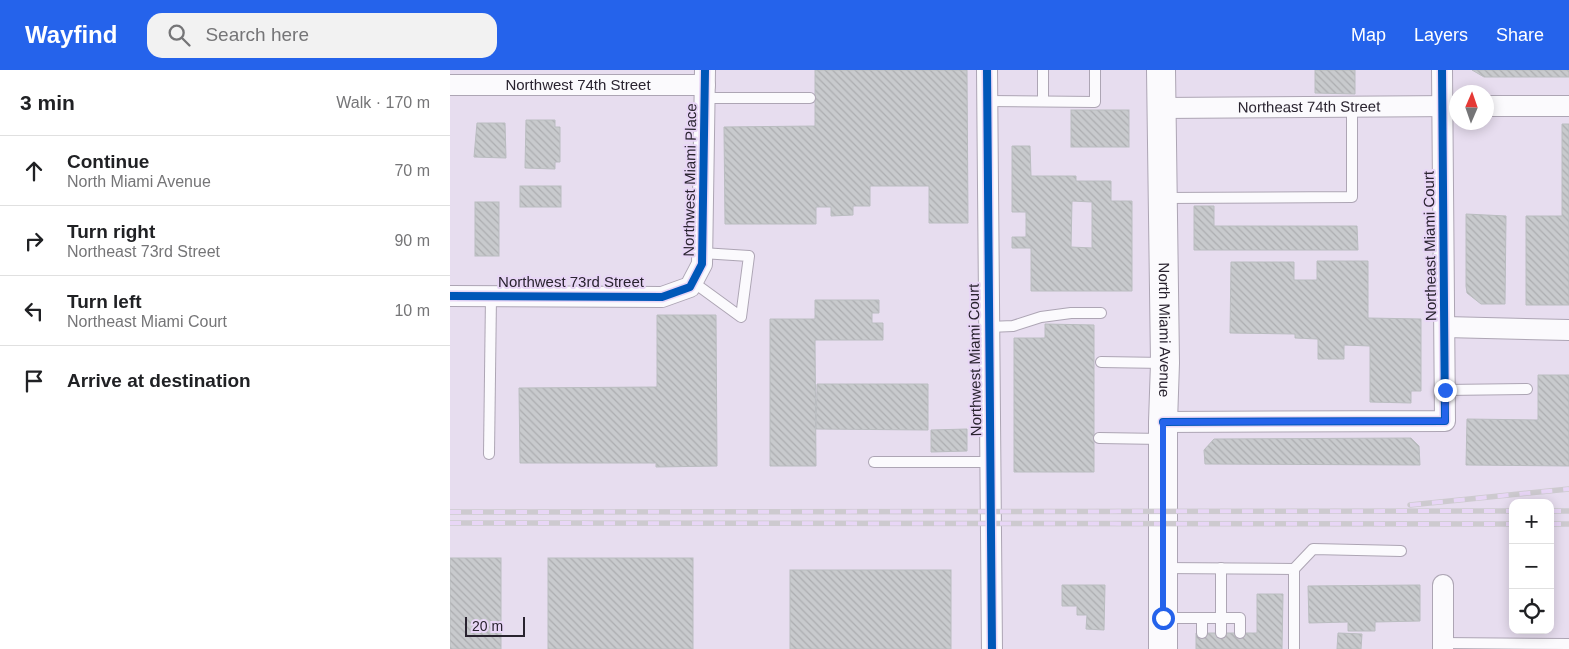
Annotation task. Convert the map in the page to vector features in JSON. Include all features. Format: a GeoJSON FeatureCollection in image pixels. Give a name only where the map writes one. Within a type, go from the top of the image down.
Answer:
{"type":"FeatureCollection","features":[{"type":"Feature","properties":{"kind":"main road","name":"North Miami Avenue"},"geometry":{"type":"LineString","coordinates":[[1161,70],[1165,363],[1163,431],[1163,649]]}},
{"type":"Feature","properties":{"kind":"street","name":"Northwest Miami Court"},"geometry":{"type":"LineString","coordinates":[[987,70],[992,649]]}},
{"type":"Feature","properties":{"kind":"street","name":"Northeast Miami Court"},"geometry":{"type":"LineString","coordinates":[[1163,431],[1445,421],[1449,106],[1442,70]]}},
{"type":"Feature","properties":{"kind":"street","name":"Northwest 74th Street"},"geometry":{"type":"LineString","coordinates":[[450,85],[705,84]]}},
{"type":"Feature","properties":{"kind":"street","name":"Northwest Miami Place"},"geometry":{"type":"LineString","coordinates":[[692,285],[702,264],[705,84]]}},
{"type":"Feature","properties":{"kind":"street","name":"Northeast 74th Street"},"geometry":{"type":"LineString","coordinates":[[1162,108],[1449,106]]}},
{"type":"Feature","properties":{"kind":"street"},"geometry":{"type":"LineString","coordinates":[[1494,106],[1569,106]]}},
{"type":"Feature","properties":{"kind":"street","name":"Northwest 73rd Street"},"geometry":{"type":"LineString","coordinates":[[450,296],[662,297],[692,285]]}},
{"type":"Feature","properties":{"kind":"street"},"geometry":{"type":"LineString","coordinates":[[1445,327],[1569,330]]}},
{"type":"Feature","properties":{"kind":"street"},"geometry":{"type":"LineString","coordinates":[[1443,584],[1443,646]]}},
{"type":"Feature","properties":{"kind":"lane"},"geometry":{"type":"LineString","coordinates":[[1043,70],[1043,102]]}},
{"type":"Feature","properties":{"kind":"lane"},"geometry":{"type":"LineString","coordinates":[[987,101],[1095,102],[1095,70]]}},
{"type":"Feature","properties":{"kind":"lane"},"geometry":{"type":"LineString","coordinates":[[705,84],[810,98]]}},
{"type":"Feature","properties":{"kind":"lane"},"geometry":{"type":"LineString","coordinates":[[1162,198],[1352,197],[1352,107]]}},
{"type":"Feature","properties":{"kind":"lane"},"geometry":{"type":"LineString","coordinates":[[692,285],[741,317],[749,256],[702,253]]}},
{"type":"Feature","properties":{"kind":"lane"},"geometry":{"type":"LineString","coordinates":[[489,454],[491,296]]}},
{"type":"Feature","properties":{"kind":"lane"},"geometry":{"type":"LineString","coordinates":[[989,327],[1013,326],[1032,319],[1056,315],[1101,313]]}},
{"type":"Feature","properties":{"kind":"lane"},"geometry":{"type":"LineString","coordinates":[[1101,362],[1165,363]]}},
{"type":"Feature","properties":{"kind":"lane"},"geometry":{"type":"LineString","coordinates":[[1445,390],[1527,389]]}},
{"type":"Feature","properties":{"kind":"lane"},"geometry":{"type":"LineString","coordinates":[[1099,438],[1163,431]]}},
{"type":"Feature","properties":{"kind":"lane"},"geometry":{"type":"LineString","coordinates":[[874,462],[990,462]]}},
{"type":"Feature","properties":{"kind":"lane"},"geometry":{"type":"LineString","coordinates":[[1294,649],[1294,569],[1313,549],[1401,551]]}},
{"type":"Feature","properties":{"kind":"lane"},"geometry":{"type":"LineString","coordinates":[[1163,568],[1294,569]]}},
{"type":"Feature","properties":{"kind":"lane"},"geometry":{"type":"LineString","coordinates":[[1221,568],[1221,633]]}},
{"type":"Feature","properties":{"kind":"lane"},"geometry":{"type":"LineString","coordinates":[[1163,618],[1240,618],[1240,633]]}},
{"type":"Feature","properties":{"kind":"lane"},"geometry":{"type":"LineString","coordinates":[[1202,618],[1202,633]]}},
{"type":"Feature","properties":{"kind":"lane"},"geometry":{"type":"LineString","coordinates":[[1443,646],[1569,644]]}},
{"type":"Feature","properties":{"kind":"building"},"geometry":{"type":"Polygon","coordinates":[[[815,70],[967,70],[968,223],[929,223],[929,186],[870,186],[870,206],[853,206],[853,215],[831,216],[831,207],[816,207],[816,224],[725,224],[724,127],[815,126],[815,70]]]}},
{"type":"Feature","properties":{"kind":"building"},"geometry":{"type":"Polygon","coordinates":[[[1315,70],[1355,70],[1355,94],[1315,93],[1315,70]]]}},
{"type":"Feature","properties":{"kind":"building"},"geometry":{"type":"Polygon","coordinates":[[[1472,70],[1569,70],[1569,77],[1484,77],[1472,70]]]}},
{"type":"Feature","properties":{"kind":"building"},"geometry":{"type":"Polygon","coordinates":[[[1071,110],[1129,110],[1129,147],[1071,147],[1071,110]]]}},
{"type":"Feature","properties":{"kind":"building"},"geometry":{"type":"Polygon","coordinates":[[[526,120],[555,120],[555,127],[560,127],[560,162],[555,162],[555,169],[525,168],[526,120]]]}},
{"type":"Feature","properties":{"kind":"building"},"geometry":{"type":"Polygon","coordinates":[[[477,123],[505,123],[506,158],[474,157],[477,123]]]}},
{"type":"Feature","properties":{"kind":"building"},"geometry":{"type":"Polygon","coordinates":[[[1562,124],[1569,124],[1569,305],[1526,305],[1526,216],[1562,216],[1562,124]]]}},
{"type":"Feature","properties":{"kind":"building"},"geometry":{"type":"Polygon","coordinates":[[[1012,146],[1030,146],[1031,176],[1076,176],[1076,181],[1111,181],[1111,201],[1132,201],[1132,291],[1031,291],[1031,248],[1012,248],[1012,237],[1026,237],[1026,212],[1012,212],[1012,146]],[[1072,201],[1071,247],[1092,248],[1092,202],[1072,201]]]}},
{"type":"Feature","properties":{"kind":"building"},"geometry":{"type":"Polygon","coordinates":[[[520,186],[561,186],[561,207],[520,207],[520,186]]]}},
{"type":"Feature","properties":{"kind":"building"},"geometry":{"type":"Polygon","coordinates":[[[475,202],[499,202],[499,256],[475,256],[475,202]]]}},
{"type":"Feature","properties":{"kind":"building"},"geometry":{"type":"Polygon","coordinates":[[[1194,206],[1214,206],[1214,226],[1357,226],[1358,250],[1194,250],[1194,206]]]}},
{"type":"Feature","properties":{"kind":"building"},"geometry":{"type":"Polygon","coordinates":[[[1466,214],[1506,216],[1505,304],[1481,304],[1467,293],[1466,214]]]}},
{"type":"Feature","properties":{"kind":"building"},"geometry":{"type":"Polygon","coordinates":[[[1317,261],[1368,261],[1368,318],[1421,319],[1421,391],[1411,391],[1411,403],[1370,402],[1370,346],[1344,345],[1344,359],[1318,359],[1318,339],[1295,338],[1295,334],[1230,333],[1231,262],[1294,262],[1294,280],[1317,280],[1317,261]]]}},
{"type":"Feature","properties":{"kind":"building"},"geometry":{"type":"Polygon","coordinates":[[[815,300],[879,300],[879,313],[872,313],[872,323],[883,323],[883,340],[815,340],[816,466],[770,466],[770,319],[815,319],[815,300]]]}},
{"type":"Feature","properties":{"kind":"building"},"geometry":{"type":"Polygon","coordinates":[[[657,315],[716,315],[717,466],[656,467],[656,463],[520,463],[519,388],[657,387],[657,315]]]}},
{"type":"Feature","properties":{"kind":"building"},"geometry":{"type":"Polygon","coordinates":[[[1045,324],[1094,325],[1094,472],[1014,472],[1014,338],[1045,338],[1045,324]]]}},
{"type":"Feature","properties":{"kind":"building"},"geometry":{"type":"Polygon","coordinates":[[[1538,375],[1569,375],[1569,466],[1466,465],[1467,419],[1538,420],[1538,375]]]}},
{"type":"Feature","properties":{"kind":"building"},"geometry":{"type":"Polygon","coordinates":[[[817,384],[928,384],[928,430],[816,429],[817,384]]]}},
{"type":"Feature","properties":{"kind":"building"},"geometry":{"type":"Polygon","coordinates":[[[967,429],[967,451],[931,452],[931,430],[967,429]]]}},
{"type":"Feature","properties":{"kind":"building"},"geometry":{"type":"Polygon","coordinates":[[[1411,438],[1419,446],[1420,465],[1205,464],[1204,450],[1214,439],[1411,438]]]}},
{"type":"Feature","properties":{"kind":"building"},"geometry":{"type":"Polygon","coordinates":[[[450,558],[501,558],[501,649],[450,649],[450,558]]]}},
{"type":"Feature","properties":{"kind":"building"},"geometry":{"type":"Polygon","coordinates":[[[548,558],[693,558],[693,649],[548,649],[548,558]]]}},
{"type":"Feature","properties":{"kind":"building"},"geometry":{"type":"Polygon","coordinates":[[[790,570],[951,570],[951,649],[790,649],[790,570]]]}},
{"type":"Feature","properties":{"kind":"building"},"geometry":{"type":"Polygon","coordinates":[[[1062,585],[1105,585],[1104,630],[1086,629],[1087,615],[1077,615],[1077,606],[1062,606],[1062,585]]]}},
{"type":"Feature","properties":{"kind":"building"},"geometry":{"type":"Polygon","coordinates":[[[1420,585],[1420,621],[1375,622],[1375,631],[1348,631],[1348,622],[1309,623],[1308,586],[1420,585]]]}},
{"type":"Feature","properties":{"kind":"building"},"geometry":{"type":"Polygon","coordinates":[[[1257,594],[1283,594],[1282,649],[1196,649],[1196,633],[1257,633],[1257,594]]]}},
{"type":"Feature","properties":{"kind":"building"},"geometry":{"type":"Polygon","coordinates":[[[1338,633],[1362,634],[1361,649],[1337,649],[1338,633]]]}},
{"type":"Feature","properties":{"kind":"railway"},"geometry":{"type":"LineString","coordinates":[[1410,505],[1569,489]]}},
{"type":"Feature","properties":{"kind":"railway"},"geometry":{"type":"LineString","coordinates":[[450,512],[1509,511]]}},
{"type":"Feature","properties":{"kind":"railway"},"geometry":{"type":"LineString","coordinates":[[1554,511],[1569,511]]}},
{"type":"Feature","properties":{"kind":"railway"},"geometry":{"type":"LineString","coordinates":[[450,523],[1509,524]]}},
{"type":"Feature","properties":{"kind":"railway"},"geometry":{"type":"LineString","coordinates":[[1554,524],[1569,524]]}},
{"type":"Feature","properties":{"kind":"cycle path"},"geometry":{"type":"LineString","coordinates":[[450,296],[662,297],[690,287],[702,264],[705,70]]}},
{"type":"Feature","properties":{"kind":"cycle path"},"geometry":{"type":"LineString","coordinates":[[987,70],[992,649]]}},
{"type":"Feature","properties":{"kind":"cycle path"},"geometry":{"type":"LineString","coordinates":[[1163,422],[1445,421],[1442,70]]}},
{"type":"Feature","properties":{"kind":"route"},"geometry":{"type":"LineString","coordinates":[[1163,618],[1163,422],[1445,421],[1445,390]]}}]}
